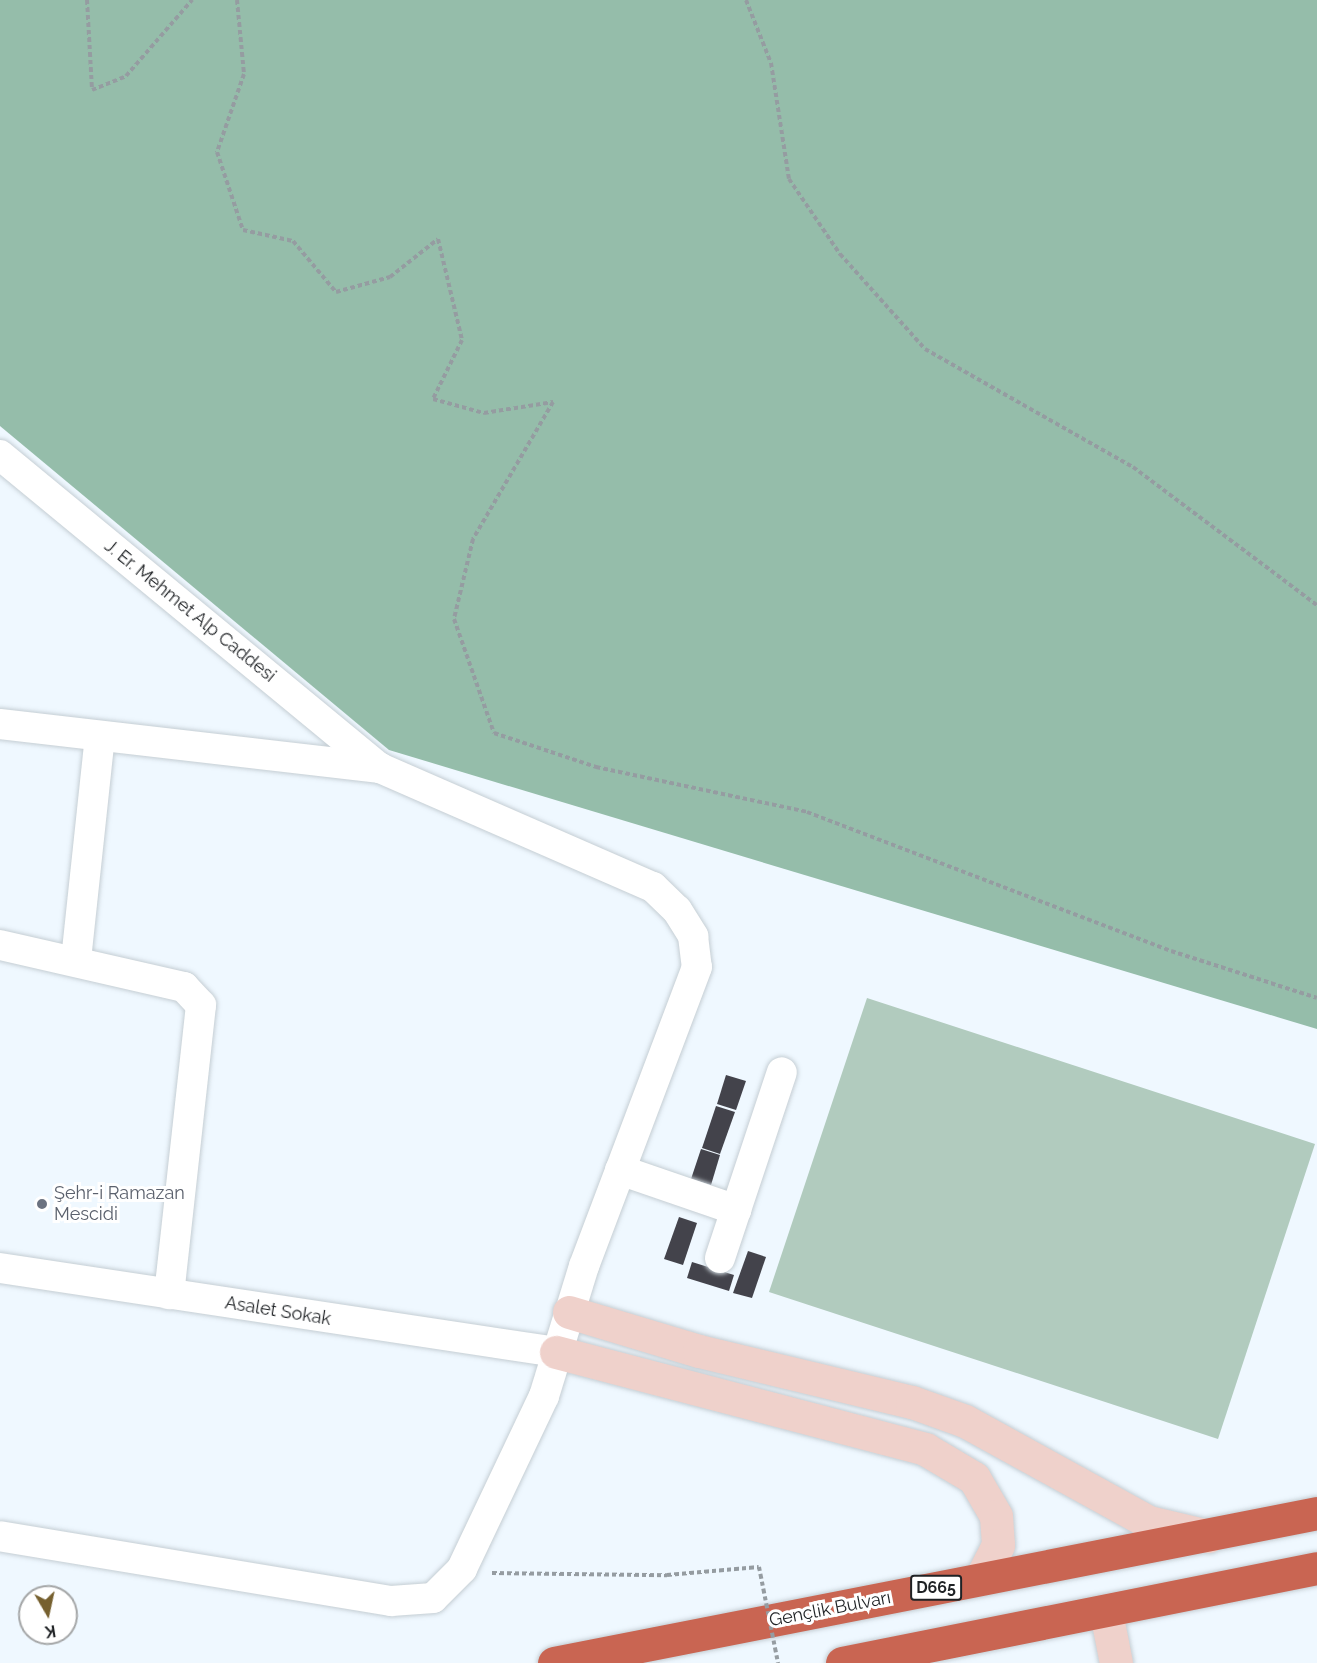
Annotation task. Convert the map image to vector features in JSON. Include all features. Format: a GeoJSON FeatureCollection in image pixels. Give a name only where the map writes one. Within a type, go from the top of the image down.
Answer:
{"type":"FeatureCollection","features":[{"type":"Feature","properties":{"kind":"highway","name":"Gençlik Bulvarı"},"geometry":{"type":"LineString","coordinates":[[554,1663],[1317,1513]]}},
{"type":"Feature","properties":{"kind":"highway"},"geometry":{"type":"LineString","coordinates":[[842,1663],[1317,1568]]}},
{"type":"Feature","properties":{"kind":"main road"},"geometry":{"type":"LineString","coordinates":[[569,1312],[699,1351],[912,1402],[965,1421],[1149,1522],[1209,1536]]}},
{"type":"Feature","properties":{"kind":"main road"},"geometry":{"type":"LineString","coordinates":[[556,1352],[925,1449],[974,1478],[996,1516],[998,1545],[981,1580]]}},
{"type":"Feature","properties":{"kind":"main road"},"geometry":{"type":"LineString","coordinates":[[1106,1612],[1116,1663]]}},
{"type":"Feature","properties":{"kind":"street","name":"J. Er. Mehmet Alp Caddesi"},"geometry":{"type":"LineString","coordinates":[[0,455],[380,768]]}},
{"type":"Feature","properties":{"kind":"street"},"geometry":{"type":"LineString","coordinates":[[0,724],[380,768],[653,887],[677,910],[693,936],[697,968],[620,1170],[569,1312],[543,1396],[462,1569],[434,1598],[391,1601],[0,1536]]}},
{"type":"Feature","properties":{"kind":"street"},"geometry":{"type":"LineString","coordinates":[[76,960],[100,736]]}},
{"type":"Feature","properties":{"kind":"street"},"geometry":{"type":"LineString","coordinates":[[0,945],[76,960],[184,987],[201,1005],[169,1294]]}},
{"type":"Feature","properties":{"kind":"street"},"geometry":{"type":"LineString","coordinates":[[720,1258],[782,1072]]}},
{"type":"Feature","properties":{"kind":"street"},"geometry":{"type":"LineString","coordinates":[[620,1170],[736,1210]]}},
{"type":"Feature","properties":{"kind":"street","name":"Asalet Sokak"},"geometry":{"type":"LineString","coordinates":[[0,1268],[556,1352]]}},
{"type":"Feature","properties":{"kind":"path"},"geometry":{"type":"LineString","coordinates":[[87,0],[92,90],[126,76],[192,0]]}},
{"type":"Feature","properties":{"kind":"path"},"geometry":{"type":"LineString","coordinates":[[237,0],[244,74],[217,152],[243,230],[293,241],[336,292],[390,277],[438,240],[462,340],[433,399],[484,413],[553,402],[473,539],[454,619],[494,733],[596,767],[807,812],[1172,951],[1317,998]]}},
{"type":"Feature","properties":{"kind":"path"},"geometry":{"type":"LineString","coordinates":[[746,0],[771,63],[789,178],[840,254],[925,349],[1133,467],[1317,605]]}},
{"type":"Feature","properties":{"kind":"path"},"geometry":{"type":"LineString","coordinates":[[462,1569],[550,1576],[759,1567],[778,1663]]}},
{"type":"Feature","properties":{"kind":"green space"},"geometry":{"type":"Polygon","coordinates":[[[0,0],[1317,0],[1317,1029],[389,750],[0,426],[0,0]]]}},
{"type":"Feature","properties":{"kind":"green space"},"geometry":{"type":"Polygon","coordinates":[[[867,998],[1315,1144],[1218,1439],[769,1292],[867,998]]]}},
{"type":"Feature","properties":{"kind":"building"},"geometry":{"type":"Polygon","coordinates":[[[726,1075],[746,1081],[736,1110],[717,1104],[726,1075]]]}},
{"type":"Feature","properties":{"kind":"building"},"geometry":{"type":"Polygon","coordinates":[[[716,1106],[735,1112],[720,1154],[702,1148],[716,1106]]]}},
{"type":"Feature","properties":{"kind":"building"},"geometry":{"type":"Polygon","coordinates":[[[701,1149],[720,1155],[711,1185],[691,1179],[701,1149]]]}},
{"type":"Feature","properties":{"kind":"building"},"geometry":{"type":"Polygon","coordinates":[[[679,1217],[697,1223],[683,1265],[664,1259],[679,1217]]]}},
{"type":"Feature","properties":{"kind":"building"},"geometry":{"type":"Polygon","coordinates":[[[748,1251],[766,1257],[752,1298],[733,1293],[748,1251]]]}},
{"type":"Feature","properties":{"kind":"building"},"geometry":{"type":"Polygon","coordinates":[[[692,1262],[734,1275],[729,1291],[687,1278],[692,1262]]]}},
{"type":"Feature","properties":{"kind":"place","name":"Şehr-i Ramazan Mescidi"},"geometry":{"type":"Point","coordinates":[42,1204]}}]}
